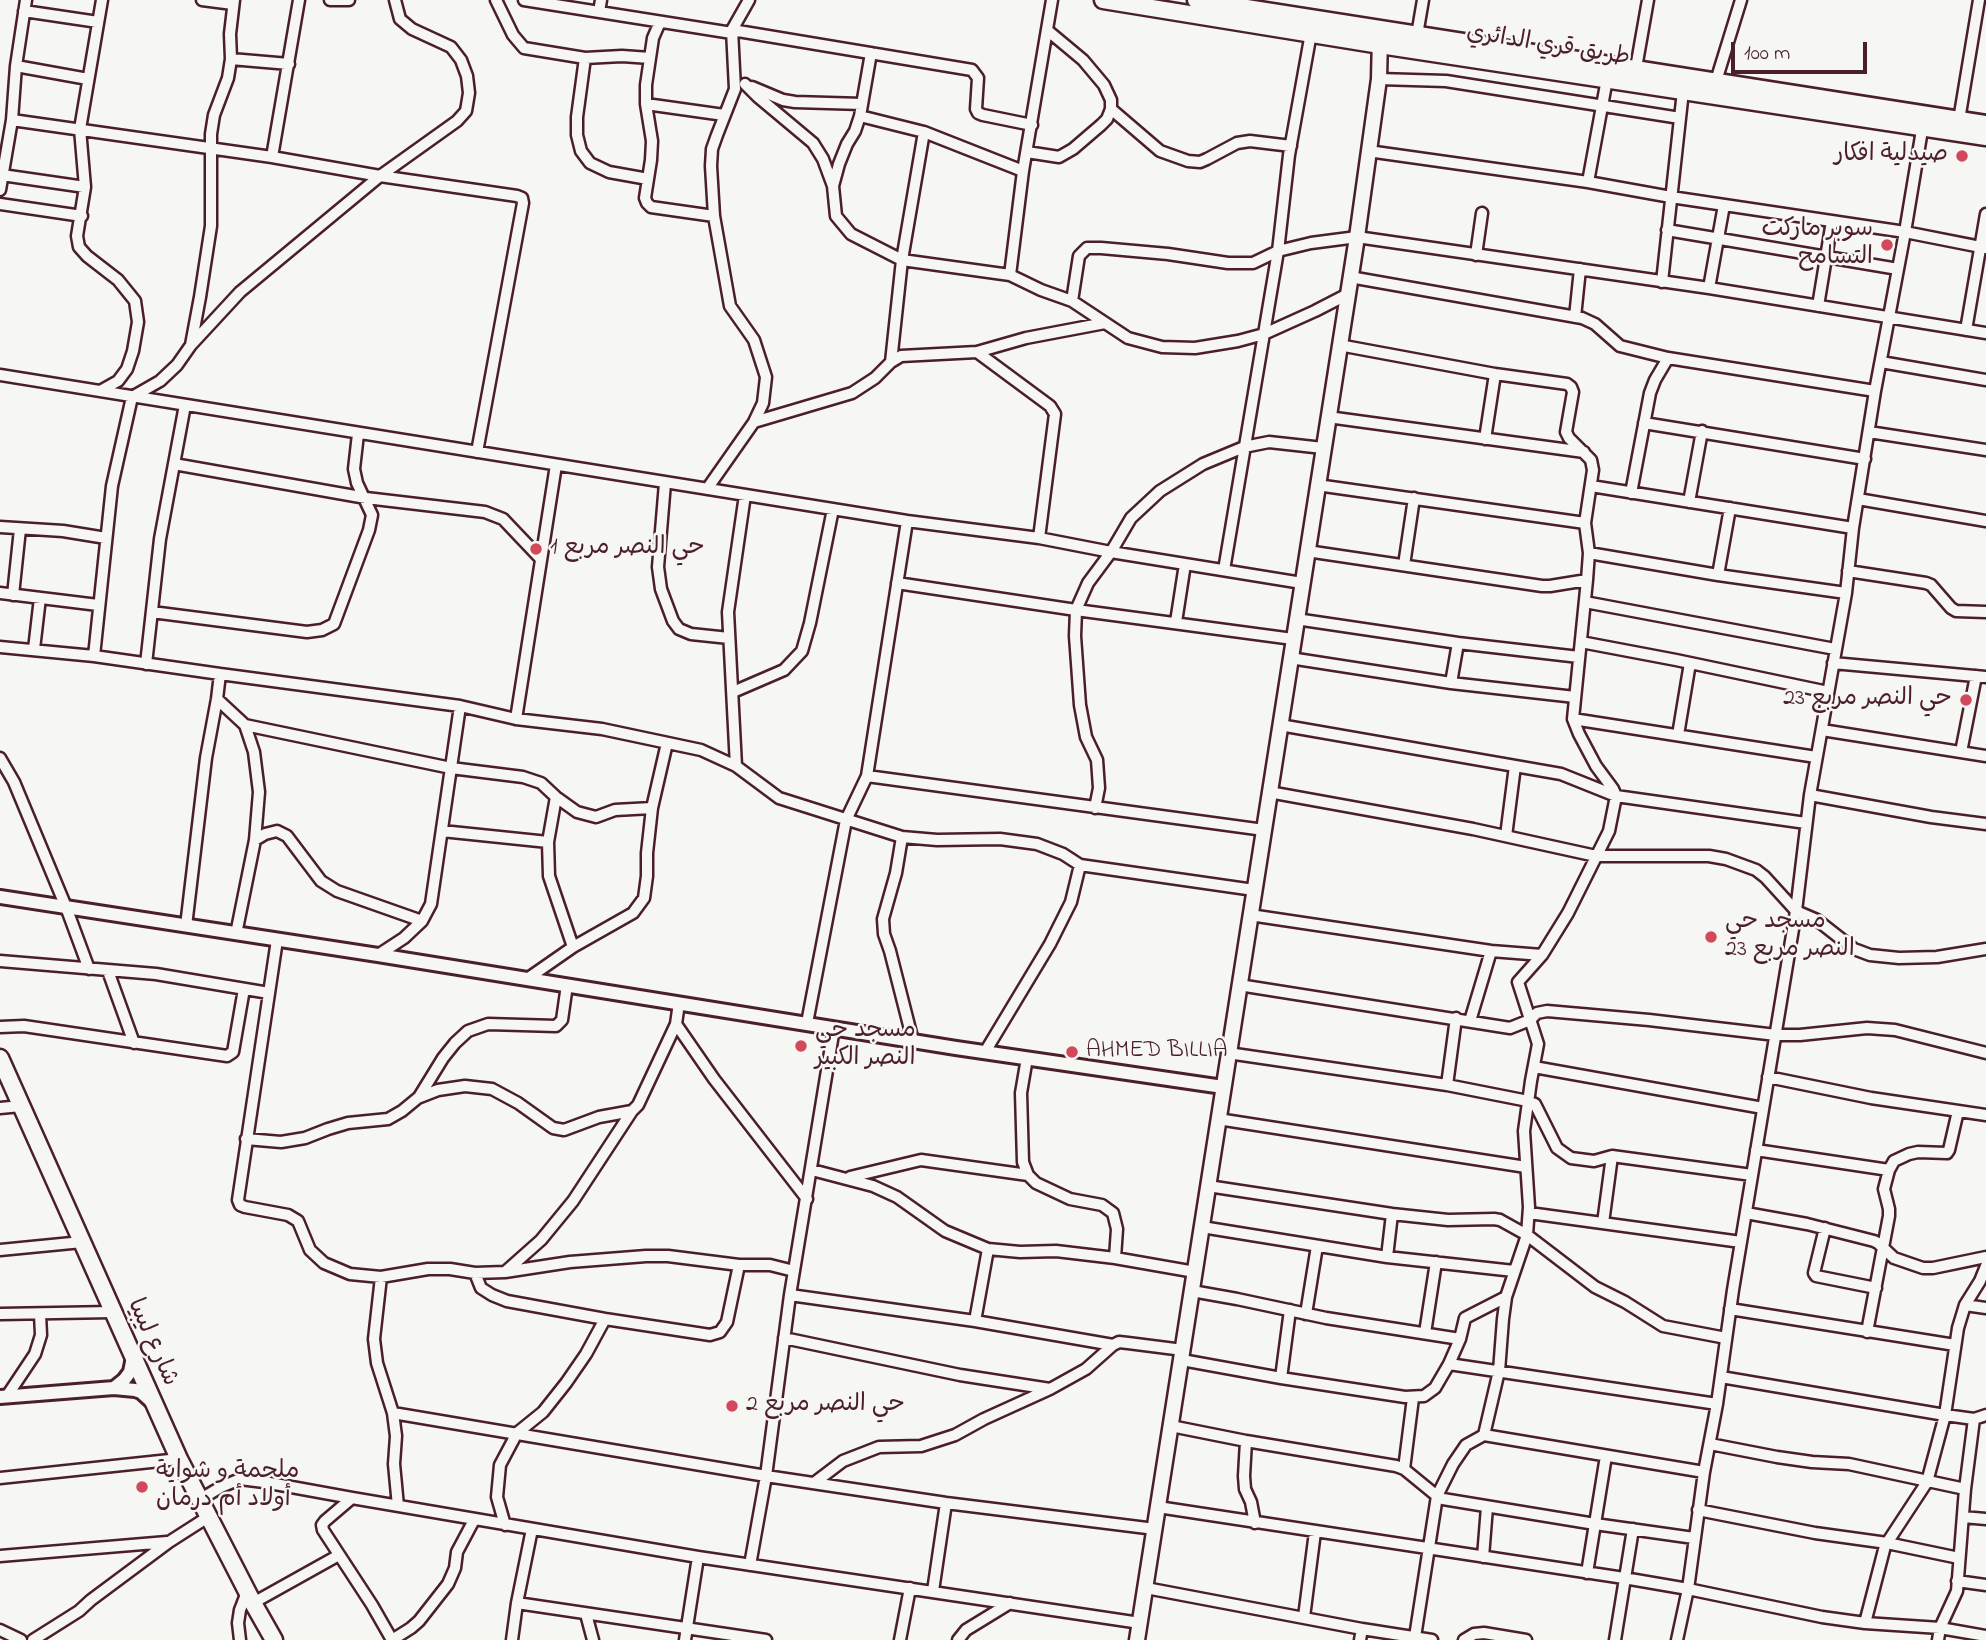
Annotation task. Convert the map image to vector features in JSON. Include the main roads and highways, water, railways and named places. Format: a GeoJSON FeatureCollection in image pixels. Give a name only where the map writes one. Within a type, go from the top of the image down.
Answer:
{"type":"FeatureCollection","features":[{"type":"Feature","properties":{"kind":"highway","name":"طريق قري الدائري"},"geometry":{"type":"LineString","coordinates":[[1103,0],[1311,33],[1380,37],[1417,35],[1636,68],[1924,121],[1986,137]]}},
{"type":"Feature","properties":{"kind":"highway","name":"طريق قري الدائري"},"geometry":{"type":"LineString","coordinates":[[1196,0],[1380,37],[1683,91],[1924,121],[1959,120],[1986,124]]}},
{"type":"Feature","properties":{"kind":"highway","name":"شارع ليبيا"},"geometry":{"type":"LineString","coordinates":[[0,1058],[178,1459],[272,1639]]}},
{"type":"Feature","properties":{"kind":"main road"},"geometry":{"type":"LineString","coordinates":[[1138,1640],[1357,237],[1379,79],[1380,37]]}},
{"type":"Feature","properties":{"kind":"place","name":"صيدلية افكار"},"geometry":{"type":"Point","coordinates":[1962,156]}},
{"type":"Feature","properties":{"kind":"place","name":"سوبر ماركت التسامح"},"geometry":{"type":"Point","coordinates":[1887,245]}},
{"type":"Feature","properties":{"kind":"place","name":"حي النصر مربع 1"},"geometry":{"type":"Point","coordinates":[536,549]}},
{"type":"Feature","properties":{"kind":"place","name":"حي النصر مربع 23"},"geometry":{"type":"Point","coordinates":[1966,700]}},
{"type":"Feature","properties":{"kind":"place","name":"مسجد حي النصر مربع 23"},"geometry":{"type":"Point","coordinates":[1711,937]}},
{"type":"Feature","properties":{"kind":"place","name":"مسجد حي النصر الكبير"},"geometry":{"type":"Point","coordinates":[801,1046]}},
{"type":"Feature","properties":{"kind":"place","name":"AHMED BILLIA"},"geometry":{"type":"Point","coordinates":[1072,1052]}},
{"type":"Feature","properties":{"kind":"place","name":"حي النصر مربع 2"},"geometry":{"type":"Point","coordinates":[732,1406]}},
{"type":"Feature","properties":{"kind":"place","name":"ملحمة و شواية أولاد أم درمان"},"geometry":{"type":"Point","coordinates":[142,1487]}}]}
